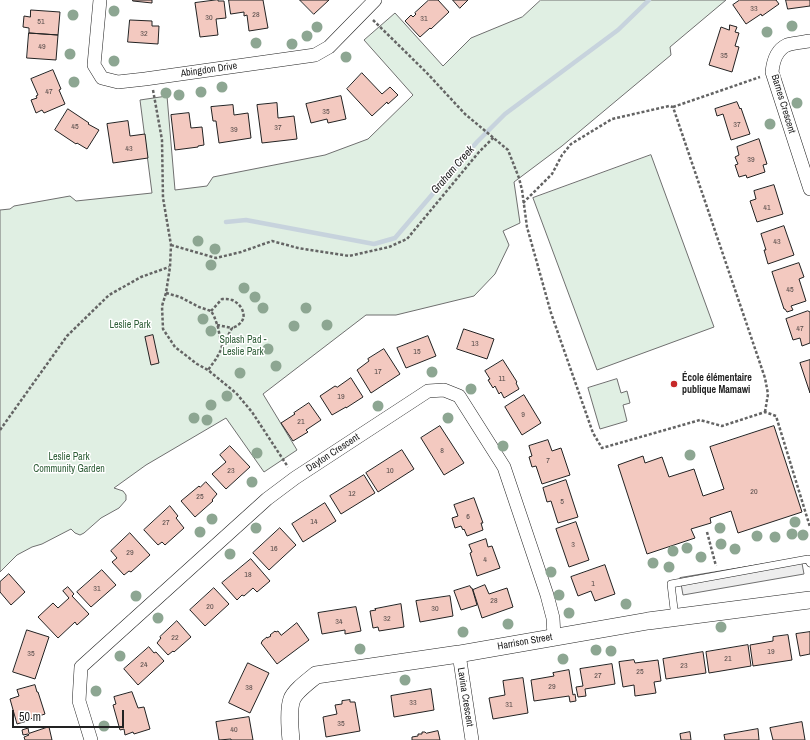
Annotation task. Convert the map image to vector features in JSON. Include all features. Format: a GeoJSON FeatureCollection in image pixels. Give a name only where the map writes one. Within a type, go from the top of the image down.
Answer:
{"type":"FeatureCollection","features":[{"type":"Feature","properties":{"kind":"street","name":"Abingdon Drive"},"geometry":{"type":"LineString","coordinates":[[100,0],[94,65],[102,78],[118,82],[315,56],[328,47],[375,0]]}},
{"type":"Feature","properties":{"kind":"street","name":"Barnes Crescent"},"geometry":{"type":"LineString","coordinates":[[810,41],[787,45],[779,52],[773,62],[772,72],[810,189]]}},
{"type":"Feature","properties":{"kind":"street","name":"Dayton Crescent"},"geometry":{"type":"LineString","coordinates":[[91,740],[79,701],[81,667],[267,499],[295,478],[428,391],[444,390],[459,396],[504,467],[547,595],[553,618],[554,637]]}},
{"type":"Feature","properties":{"kind":"street","name":"Harrison Street"},"geometry":{"type":"LineString","coordinates":[[291,740],[289,716],[292,699],[302,686],[316,675],[459,654],[674,617],[810,600]]}},
{"type":"Feature","properties":{"kind":"street","name":"Lavina Crescent"},"geometry":{"type":"LineString","coordinates":[[459,654],[472,740]]}},
{"type":"Feature","properties":{"kind":"lane"},"geometry":{"type":"LineString","coordinates":[[674,617],[672,584],[808,559],[810,563]]}},
{"type":"Feature","properties":{"kind":"path"},"geometry":{"type":"LineString","coordinates":[[364,11],[426,72],[465,114],[508,150],[519,178],[527,227],[551,313],[593,433],[602,448],[700,420],[722,426],[765,412],[776,416],[810,527]]}},
{"type":"Feature","properties":{"kind":"path"},"geometry":{"type":"LineString","coordinates":[[523,203],[552,174],[562,155],[570,144],[612,119],[669,106],[673,107],[772,72]]}},
{"type":"Feature","properties":{"kind":"path"},"geometry":{"type":"LineString","coordinates":[[151,78],[162,140],[163,198],[171,245],[170,267],[166,293],[162,306],[163,329],[175,348],[208,370],[236,393],[252,412],[295,478]]}},
{"type":"Feature","properties":{"kind":"path"},"geometry":{"type":"LineString","coordinates":[[673,107],[765,378],[768,394],[765,412]]}},
{"type":"Feature","properties":{"kind":"path"},"geometry":{"type":"LineString","coordinates":[[171,245],[216,258],[242,252],[272,241],[298,248],[349,256],[389,247],[407,239],[479,152],[494,138]]}},
{"type":"Feature","properties":{"kind":"path"},"geometry":{"type":"LineString","coordinates":[[0,430],[67,336],[109,295],[141,277],[170,267]]}},
{"type":"Feature","properties":{"kind":"path"},"geometry":{"type":"LineString","coordinates":[[166,293],[180,297],[199,307],[211,311],[217,325],[222,348]]}},
{"type":"Feature","properties":{"kind":"path"},"geometry":{"type":"LineString","coordinates":[[211,311],[222,299],[230,299],[238,303],[243,311],[242,321],[238,326],[232,328],[217,325]]}},
{"type":"Feature","properties":{"kind":"path"},"geometry":{"type":"LineString","coordinates":[[208,370],[216,359],[232,328]]}},
{"type":"Feature","properties":{"kind":"path"},"geometry":{"type":"LineString","coordinates":[[707,532],[718,575]]}},
{"type":"Feature","properties":{"kind":"green space","name":"Leslie Park"},"geometry":{"type":"Polygon","coordinates":[[[541,0],[726,0],[670,47],[671,55],[562,146],[514,182],[520,223],[503,231],[509,245],[495,274],[474,296],[396,315],[366,315],[263,394],[297,450],[264,472],[226,418],[146,465],[114,488],[123,491],[126,495],[126,500],[119,508],[101,518],[84,533],[80,535],[71,529],[42,544],[32,547],[17,555],[0,572],[0,210],[70,196],[76,201],[152,193],[140,100],[167,96],[175,190],[207,186],[213,177],[325,155],[368,139],[413,95],[364,40],[395,13],[443,66],[471,38],[522,17],[541,0]]]}},
{"type":"Feature","properties":{"kind":"green space"},"geometry":{"type":"Polygon","coordinates":[[[651,155],[714,327],[597,370],[533,198],[651,155]]]}},
{"type":"Feature","properties":{"kind":"green space"},"geometry":{"type":"Polygon","coordinates":[[[617,379],[621,393],[627,391],[630,403],[623,405],[627,421],[600,429],[588,388],[617,379]]]}},
{"type":"Feature","properties":{"kind":"shaded area"},"geometry":{"type":"Polygon","coordinates":[[[801,558],[804,574],[683,595],[680,578],[801,558]]]}},
{"type":"Feature","properties":{"kind":"building"},"geometry":{"type":"Polygon","coordinates":[[[152,0],[152,3],[133,1],[152,0]]]}},
{"type":"Feature","properties":{"kind":"building"},"geometry":{"type":"Polygon","coordinates":[[[218,0],[224,1],[226,18],[216,19],[218,35],[200,37],[195,3],[218,0]]]}},
{"type":"Feature","properties":{"kind":"building"},"geometry":{"type":"Polygon","coordinates":[[[229,0],[263,0],[268,28],[249,31],[247,15],[244,16],[244,12],[231,14],[229,0]]]}},
{"type":"Feature","properties":{"kind":"building"},"geometry":{"type":"Polygon","coordinates":[[[300,0],[329,0],[314,14],[300,0]]]}},
{"type":"Feature","properties":{"kind":"building"},"geometry":{"type":"Polygon","coordinates":[[[429,0],[438,0],[449,12],[420,37],[405,21],[411,15],[413,17],[416,14],[415,13],[429,0]]]}},
{"type":"Feature","properties":{"kind":"building"},"geometry":{"type":"Polygon","coordinates":[[[453,0],[468,0],[460,8],[453,0]]]}},
{"type":"Feature","properties":{"kind":"building"},"geometry":{"type":"Polygon","coordinates":[[[740,0],[776,0],[779,4],[762,16],[761,14],[746,24],[733,5],[740,0]]]}},
{"type":"Feature","properties":{"kind":"building"},"geometry":{"type":"Polygon","coordinates":[[[786,0],[810,0],[810,6],[788,9],[786,0]]]}},
{"type":"Feature","properties":{"kind":"building"},"geometry":{"type":"Polygon","coordinates":[[[31,10],[60,12],[58,35],[29,33],[29,28],[23,27],[24,16],[30,17],[31,10]]]}},
{"type":"Feature","properties":{"kind":"building"},"geometry":{"type":"Polygon","coordinates":[[[130,20],[152,21],[152,26],[159,26],[158,44],[128,42],[130,20]]]}},
{"type":"Feature","properties":{"kind":"building"},"geometry":{"type":"Polygon","coordinates":[[[730,25],[737,27],[735,32],[739,33],[735,46],[739,47],[732,72],[709,65],[721,27],[729,30],[730,25]]]}},
{"type":"Feature","properties":{"kind":"building"},"geometry":{"type":"Polygon","coordinates":[[[29,33],[58,35],[56,60],[27,58],[29,33]]]}},
{"type":"Feature","properties":{"kind":"building"},"geometry":{"type":"Polygon","coordinates":[[[53,70],[61,89],[59,90],[65,104],[44,113],[42,110],[36,113],[31,100],[37,98],[36,96],[38,95],[31,79],[53,70]]]}},
{"type":"Feature","properties":{"kind":"building"},"geometry":{"type":"Polygon","coordinates":[[[362,73],[382,94],[390,87],[398,95],[388,104],[387,102],[372,116],[347,89],[362,73]]]}},
{"type":"Feature","properties":{"kind":"building"},"geometry":{"type":"Polygon","coordinates":[[[341,96],[346,119],[328,123],[327,119],[311,123],[306,104],[341,96]]]}},
{"type":"Feature","properties":{"kind":"building"},"geometry":{"type":"Polygon","coordinates":[[[737,102],[740,109],[741,108],[750,134],[731,140],[723,114],[717,116],[715,109],[737,102]]]}},
{"type":"Feature","properties":{"kind":"building"},"geometry":{"type":"Polygon","coordinates":[[[277,103],[278,118],[294,116],[297,139],[262,143],[257,105],[277,103]]]}},
{"type":"Feature","properties":{"kind":"building"},"geometry":{"type":"Polygon","coordinates":[[[233,105],[234,115],[248,113],[251,138],[219,143],[216,121],[213,121],[211,107],[233,105]]]}},
{"type":"Feature","properties":{"kind":"building"},"geometry":{"type":"Polygon","coordinates":[[[68,109],[89,123],[88,124],[99,130],[87,149],[77,143],[76,144],[55,130],[68,109]]]}},
{"type":"Feature","properties":{"kind":"building"},"geometry":{"type":"Polygon","coordinates":[[[189,113],[191,128],[202,127],[204,145],[175,150],[171,115],[189,113]]]}},
{"type":"Feature","properties":{"kind":"building"},"geometry":{"type":"Polygon","coordinates":[[[128,121],[130,136],[145,134],[148,158],[113,163],[107,124],[128,121]]]}},
{"type":"Feature","properties":{"kind":"building"},"geometry":{"type":"Polygon","coordinates":[[[759,139],[767,164],[763,165],[765,172],[747,178],[746,175],[739,177],[735,165],[738,164],[735,157],[739,155],[737,147],[759,139]]]}},
{"type":"Feature","properties":{"kind":"building"},"geometry":{"type":"Polygon","coordinates":[[[774,185],[783,214],[757,222],[750,201],[756,199],[754,191],[774,185]]]}},
{"type":"Feature","properties":{"kind":"building"},"geometry":{"type":"Polygon","coordinates":[[[784,226],[794,255],[768,264],[764,250],[766,250],[761,234],[784,226]]]}},
{"type":"Feature","properties":{"kind":"building"},"geometry":{"type":"Polygon","coordinates":[[[799,263],[804,277],[799,279],[806,301],[791,306],[793,310],[787,312],[784,309],[772,272],[799,263]]]}},
{"type":"Feature","properties":{"kind":"building"},"geometry":{"type":"Polygon","coordinates":[[[808,311],[810,312],[810,343],[802,346],[800,338],[793,340],[786,319],[808,311]]]}},
{"type":"Feature","properties":{"kind":"building"},"geometry":{"type":"Polygon","coordinates":[[[464,329],[494,339],[487,359],[457,349],[464,329]]]}},
{"type":"Feature","properties":{"kind":"building"},"geometry":{"type":"Polygon","coordinates":[[[153,335],[159,363],[151,365],[145,337],[153,335]]]}},
{"type":"Feature","properties":{"kind":"building"},"geometry":{"type":"Polygon","coordinates":[[[428,336],[436,356],[406,368],[397,348],[428,336]]]}},
{"type":"Feature","properties":{"kind":"building"},"geometry":{"type":"Polygon","coordinates":[[[384,349],[400,374],[371,393],[357,370],[369,361],[368,359],[384,349]]]}},
{"type":"Feature","properties":{"kind":"building"},"geometry":{"type":"Polygon","coordinates":[[[503,360],[517,382],[516,383],[519,389],[504,398],[501,392],[499,394],[495,386],[493,388],[485,371],[503,360]]]}},
{"type":"Feature","properties":{"kind":"building"},"geometry":{"type":"Polygon","coordinates":[[[810,360],[810,393],[800,363],[810,360]]]}},
{"type":"Feature","properties":{"kind":"building"},"geometry":{"type":"Polygon","coordinates":[[[351,378],[363,397],[332,415],[320,396],[351,378]]]}},
{"type":"Feature","properties":{"kind":"building"},"geometry":{"type":"Polygon","coordinates":[[[524,395],[541,423],[522,435],[505,407],[524,395]]]}},
{"type":"Feature","properties":{"kind":"building"},"geometry":{"type":"Polygon","coordinates":[[[309,403],[321,420],[306,430],[308,432],[293,441],[281,423],[309,403]]]}},
{"type":"Feature","properties":{"kind":"building"},"geometry":{"type":"Polygon","coordinates":[[[440,426],[464,463],[444,475],[421,438],[440,426]]]}},
{"type":"Feature","properties":{"kind":"building"},"geometry":{"type":"Polygon","coordinates":[[[774,426],[802,512],[738,533],[731,511],[710,518],[711,523],[691,529],[695,538],[647,554],[618,465],[643,456],[645,463],[662,457],[669,477],[694,469],[703,496],[724,489],[710,447],[774,426]]]}},
{"type":"Feature","properties":{"kind":"building"},"geometry":{"type":"Polygon","coordinates":[[[548,440],[552,451],[561,448],[570,475],[542,484],[536,466],[532,467],[529,457],[532,456],[529,446],[548,440]]]}},
{"type":"Feature","properties":{"kind":"building"},"geometry":{"type":"Polygon","coordinates":[[[230,446],[250,467],[226,489],[212,474],[226,462],[220,455],[230,446]]]}},
{"type":"Feature","properties":{"kind":"building"},"geometry":{"type":"Polygon","coordinates":[[[402,450],[414,469],[378,492],[366,473],[402,450]]]}},
{"type":"Feature","properties":{"kind":"building"},"geometry":{"type":"Polygon","coordinates":[[[364,475],[375,493],[341,514],[330,496],[364,475]]]}},
{"type":"Feature","properties":{"kind":"building"},"geometry":{"type":"Polygon","coordinates":[[[566,480],[578,517],[558,523],[551,501],[547,502],[543,488],[566,480]]]}},
{"type":"Feature","properties":{"kind":"building"},"geometry":{"type":"Polygon","coordinates":[[[206,482],[217,494],[212,500],[213,501],[195,517],[181,501],[206,482]]]}},
{"type":"Feature","properties":{"kind":"building"},"geometry":{"type":"Polygon","coordinates":[[[474,498],[483,523],[481,523],[483,530],[467,536],[461,526],[455,528],[452,518],[458,516],[454,505],[474,498]]]}},
{"type":"Feature","properties":{"kind":"building"},"geometry":{"type":"Polygon","coordinates":[[[325,503],[336,521],[303,542],[292,524],[325,503]]]}},
{"type":"Feature","properties":{"kind":"building"},"geometry":{"type":"Polygon","coordinates":[[[170,506],[178,516],[176,518],[184,528],[165,545],[162,542],[158,545],[144,530],[170,506]]]}},
{"type":"Feature","properties":{"kind":"building"},"geometry":{"type":"Polygon","coordinates":[[[576,522],[589,560],[569,567],[556,529],[576,522]]]}},
{"type":"Feature","properties":{"kind":"building"},"geometry":{"type":"Polygon","coordinates":[[[280,528],[296,545],[269,570],[253,553],[280,528]]]}},
{"type":"Feature","properties":{"kind":"building"},"geometry":{"type":"Polygon","coordinates":[[[130,533],[150,555],[131,572],[129,571],[124,575],[112,562],[117,558],[111,551],[130,533]]]}},
{"type":"Feature","properties":{"kind":"building"},"geometry":{"type":"Polygon","coordinates":[[[486,539],[488,547],[492,546],[500,568],[477,576],[469,545],[486,539]]]}},
{"type":"Feature","properties":{"kind":"building"},"geometry":{"type":"Polygon","coordinates":[[[251,559],[270,581],[257,592],[253,588],[237,600],[222,583],[251,559]]]}},
{"type":"Feature","properties":{"kind":"building"},"geometry":{"type":"Polygon","coordinates":[[[605,565],[615,594],[595,601],[591,591],[578,596],[571,577],[605,565]]]}},
{"type":"Feature","properties":{"kind":"building"},"geometry":{"type":"Polygon","coordinates":[[[102,570],[116,585],[91,607],[77,592],[102,570]]]}},
{"type":"Feature","properties":{"kind":"building"},"geometry":{"type":"Polygon","coordinates":[[[9,574],[25,592],[11,605],[0,592],[0,582],[9,574]]]}},
{"type":"Feature","properties":{"kind":"building"},"geometry":{"type":"Polygon","coordinates":[[[485,585],[489,594],[507,588],[513,607],[482,618],[473,590],[485,585]]]}},
{"type":"Feature","properties":{"kind":"building"},"geometry":{"type":"Polygon","coordinates":[[[470,586],[477,605],[461,610],[454,591],[470,586]]]}},
{"type":"Feature","properties":{"kind":"building"},"geometry":{"type":"Polygon","coordinates":[[[68,587],[74,594],[72,596],[89,614],[77,625],[75,622],[58,638],[38,617],[53,603],[58,608],[69,598],[63,591],[68,587]]]}},
{"type":"Feature","properties":{"kind":"building"},"geometry":{"type":"Polygon","coordinates":[[[214,588],[229,604],[205,626],[190,610],[214,588]]]}},
{"type":"Feature","properties":{"kind":"building"},"geometry":{"type":"Polygon","coordinates":[[[450,596],[453,616],[420,622],[416,601],[450,596]]]}},
{"type":"Feature","properties":{"kind":"building"},"geometry":{"type":"Polygon","coordinates":[[[401,604],[404,627],[379,631],[378,627],[373,628],[370,611],[401,604]]]}},
{"type":"Feature","properties":{"kind":"building"},"geometry":{"type":"Polygon","coordinates":[[[356,607],[361,631],[345,634],[345,630],[322,634],[318,613],[356,607]]]}},
{"type":"Feature","properties":{"kind":"building"},"geometry":{"type":"Polygon","coordinates":[[[177,621],[191,637],[174,652],[173,651],[168,655],[157,643],[161,638],[160,637],[177,621]]]}},
{"type":"Feature","properties":{"kind":"building"},"geometry":{"type":"Polygon","coordinates":[[[297,623],[309,640],[277,664],[261,643],[275,631],[278,631],[281,635],[297,623]]]}},
{"type":"Feature","properties":{"kind":"building"},"geometry":{"type":"Polygon","coordinates":[[[27,630],[49,637],[35,679],[13,672],[27,630]]]}},
{"type":"Feature","properties":{"kind":"building"},"geometry":{"type":"Polygon","coordinates":[[[810,632],[810,654],[800,656],[796,634],[810,632]]]}},
{"type":"Feature","properties":{"kind":"building"},"geometry":{"type":"Polygon","coordinates":[[[788,635],[792,660],[753,666],[750,645],[773,641],[773,637],[788,635]]]}},
{"type":"Feature","properties":{"kind":"building"},"geometry":{"type":"Polygon","coordinates":[[[748,645],[751,666],[709,673],[706,652],[748,645]]]}},
{"type":"Feature","properties":{"kind":"building"},"geometry":{"type":"Polygon","coordinates":[[[149,647],[164,661],[138,685],[124,669],[149,647]]]}},
{"type":"Feature","properties":{"kind":"building"},"geometry":{"type":"Polygon","coordinates":[[[703,652],[706,673],[666,679],[663,659],[703,652]]]}},
{"type":"Feature","properties":{"kind":"building"},"geometry":{"type":"Polygon","coordinates":[[[634,660],[635,663],[658,660],[661,681],[654,682],[656,693],[635,696],[634,685],[623,687],[619,662],[634,660]]]}},
{"type":"Feature","properties":{"kind":"building"},"geometry":{"type":"Polygon","coordinates":[[[248,663],[269,673],[250,713],[229,703],[248,663]]]}},
{"type":"Feature","properties":{"kind":"building"},"geometry":{"type":"Polygon","coordinates":[[[612,664],[615,684],[585,689],[586,696],[578,697],[576,687],[583,686],[580,669],[612,664]]]}},
{"type":"Feature","properties":{"kind":"building"},"geometry":{"type":"Polygon","coordinates":[[[569,670],[573,695],[575,694],[576,701],[570,702],[569,696],[534,701],[531,680],[554,676],[553,673],[569,670]]]}},
{"type":"Feature","properties":{"kind":"building"},"geometry":{"type":"Polygon","coordinates":[[[523,678],[528,713],[493,719],[489,698],[505,695],[503,681],[523,678]]]}},
{"type":"Feature","properties":{"kind":"building"},"geometry":{"type":"Polygon","coordinates":[[[35,685],[45,714],[17,724],[10,699],[19,696],[17,690],[35,685]]]}},
{"type":"Feature","properties":{"kind":"building"},"geometry":{"type":"Polygon","coordinates":[[[431,689],[434,710],[394,717],[391,696],[431,689]]]}},
{"type":"Feature","properties":{"kind":"building"},"geometry":{"type":"Polygon","coordinates":[[[132,692],[138,708],[144,707],[150,729],[125,735],[124,729],[120,730],[113,705],[116,704],[114,697],[132,692]]]}},
{"type":"Feature","properties":{"kind":"building"},"geometry":{"type":"Polygon","coordinates":[[[350,700],[350,702],[355,702],[360,731],[326,737],[323,717],[337,714],[335,705],[342,704],[342,701],[350,700]]]}},
{"type":"Feature","properties":{"kind":"building"},"geometry":{"type":"Polygon","coordinates":[[[249,717],[253,740],[219,740],[216,722],[249,717]]]}},
{"type":"Feature","properties":{"kind":"building"},"geometry":{"type":"Polygon","coordinates":[[[802,722],[805,740],[773,740],[770,728],[802,722]]]}},
{"type":"Feature","properties":{"kind":"building"},"geometry":{"type":"Polygon","coordinates":[[[49,727],[52,740],[25,740],[24,737],[29,735],[23,735],[22,730],[28,728],[29,733],[49,727]]]}},
{"type":"Feature","properties":{"kind":"building"},"geometry":{"type":"Polygon","coordinates":[[[758,729],[759,740],[725,740],[724,735],[758,729]]]}},
{"type":"Feature","properties":{"kind":"building"},"geometry":{"type":"Polygon","coordinates":[[[438,731],[440,740],[412,740],[412,737],[422,734],[422,732],[426,733],[438,731]]]}},
{"type":"Feature","properties":{"kind":"building"},"geometry":{"type":"Polygon","coordinates":[[[690,732],[691,740],[681,740],[680,734],[690,732]]]}},
{"type":"Feature","properties":{"kind":"waterway","name":"Graham Creek"},"geometry":{"type":"LineString","coordinates":[[226,222],[246,220],[374,244],[395,238],[477,142],[505,114],[618,30],[649,0]]}},
{"type":"Feature","properties":{"kind":"place","name":"École élémentaire publique Mamawi"},"geometry":{"type":"Point","coordinates":[674,384]}},
{"type":"Feature","properties":{"kind":"park label","name":"Splash Pad - Leslie Park"},"geometry":{"type":"Point","coordinates":[243,346]}},
{"type":"Feature","properties":{"kind":"park label","name":"Leslie Park Community Garden"},"geometry":{"type":"Point","coordinates":[69,462]}}]}
